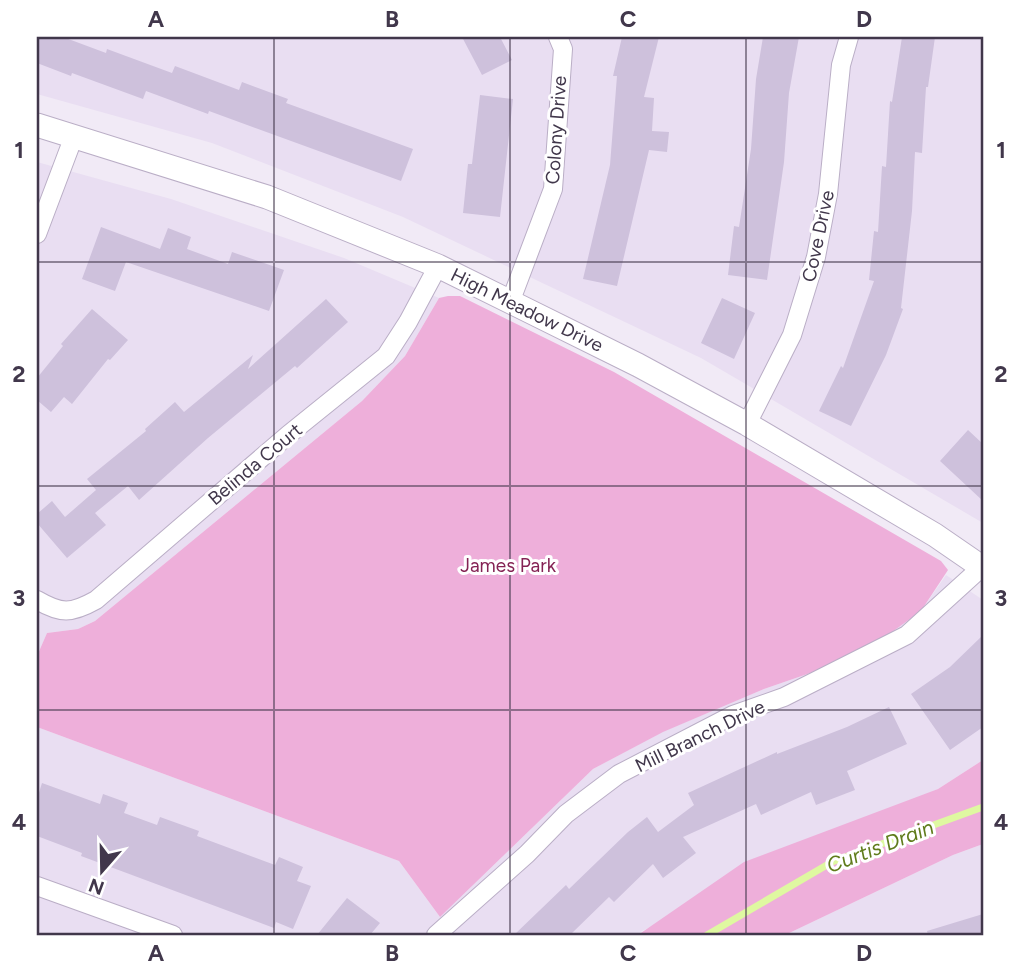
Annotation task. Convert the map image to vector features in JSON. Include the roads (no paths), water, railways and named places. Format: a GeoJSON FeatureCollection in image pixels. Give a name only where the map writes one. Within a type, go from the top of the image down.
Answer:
{"type":"FeatureCollection","features":[{"type":"Feature","properties":{"kind":"street","name":"Colony Drive"},"geometry":{"type":"LineString","coordinates":[[511,300],[553,189],[562,49],[558,37]]}},
{"type":"Feature","properties":{"kind":"street","name":"Cove Drive"},"geometry":{"type":"LineString","coordinates":[[747,424],[792,335],[816,257],[828,194],[841,65],[849,37]]}},
{"type":"Feature","properties":{"kind":"street","name":"High Meadow Drive"},"geometry":{"type":"LineString","coordinates":[[37,125],[267,197],[438,266],[511,300],[747,424],[935,535],[983,567]]}},
{"type":"Feature","properties":{"kind":"street"},"geometry":{"type":"LineString","coordinates":[[37,234],[74,136]]}},
{"type":"Feature","properties":{"kind":"street","name":"Belinda Court"},"geometry":{"type":"LineString","coordinates":[[37,600],[56,611],[79,610],[96,600],[288,435],[386,356],[438,266]]}},
{"type":"Feature","properties":{"kind":"street","name":"Mill Branch Drive"},"geometry":{"type":"LineString","coordinates":[[436,935],[527,854],[566,814],[619,774],[733,715],[784,697],[907,635],[983,567]]}},
{"type":"Feature","properties":{"kind":"street"},"geometry":{"type":"LineString","coordinates":[[37,886],[173,935]]}},
{"type":"Feature","properties":{"kind":"waterway","name":"Curtis Drain"},"geometry":{"type":"LineString","coordinates":[[707,935],[832,862],[983,807]]}},
{"type":"Feature","properties":{"kind":"park label","name":"James Park"},"geometry":{"type":"Point","coordinates":[508,565]}}]}
